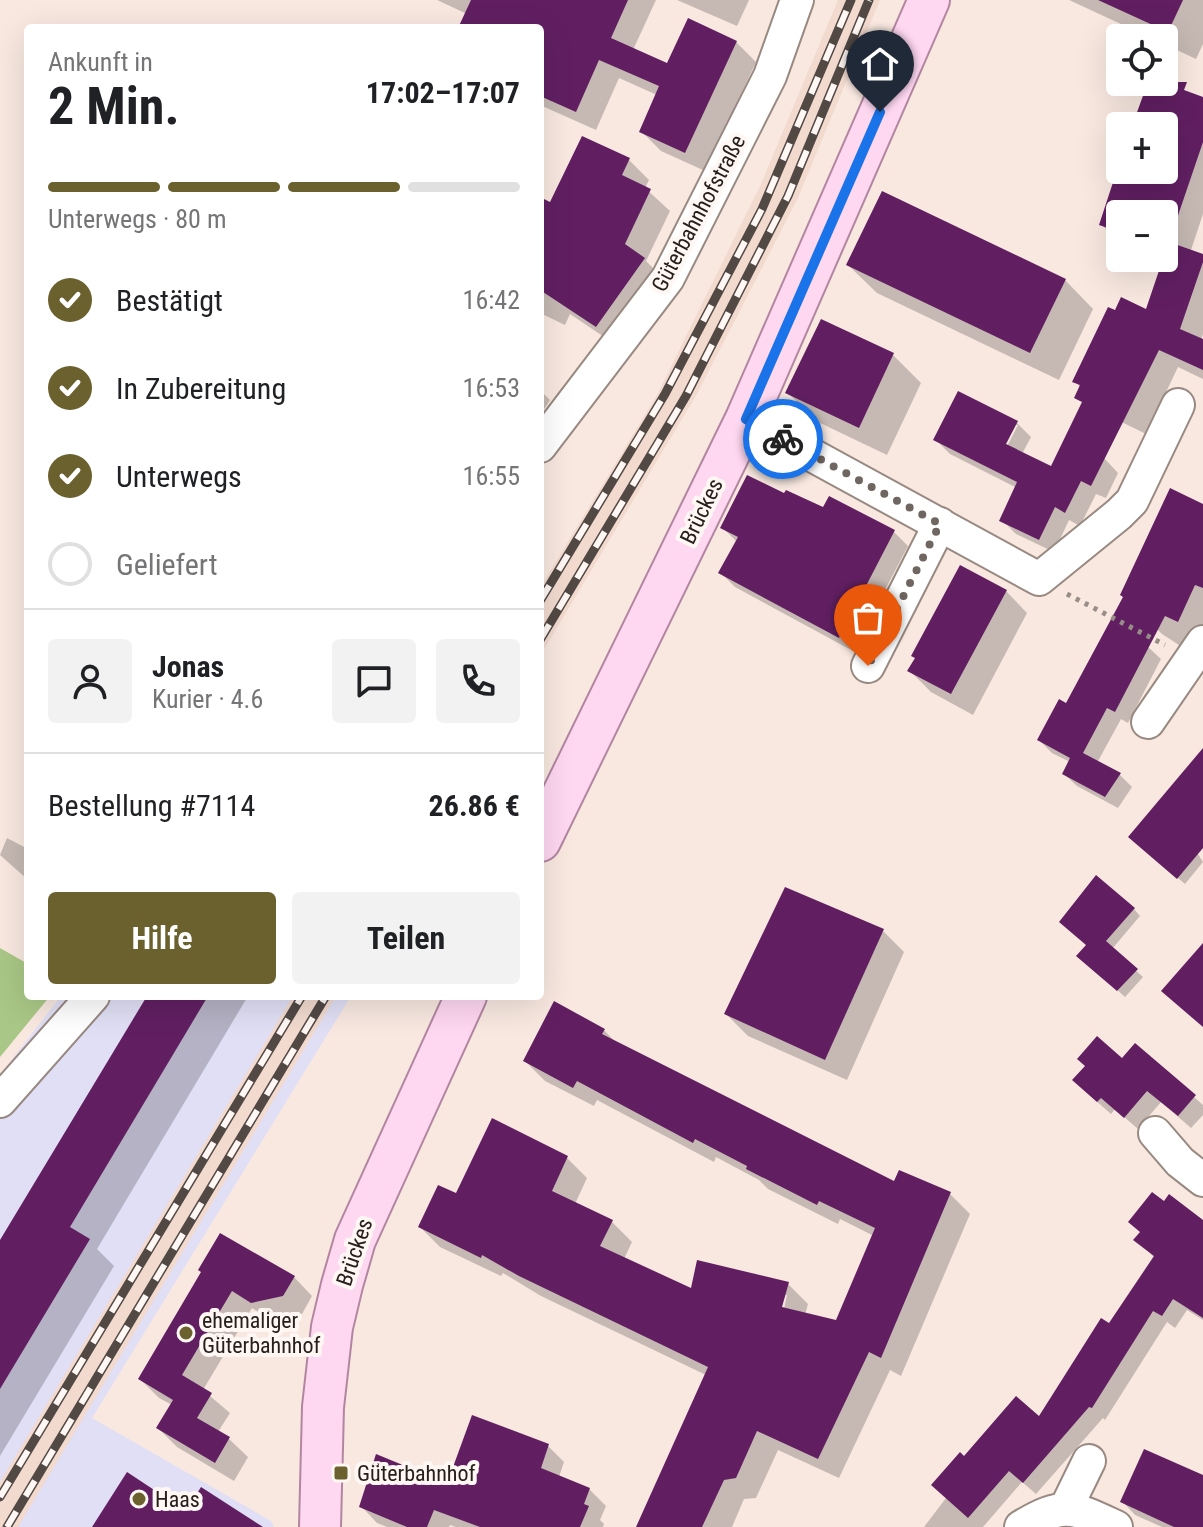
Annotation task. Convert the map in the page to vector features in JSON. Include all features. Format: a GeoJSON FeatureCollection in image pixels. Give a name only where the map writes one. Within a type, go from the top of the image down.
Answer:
{"type":"FeatureCollection","features":[{"type":"Feature","properties":{"kind":"main road","name":"Brückes"},"geometry":{"type":"LineString","coordinates":[[544,833],[746,419],[929,0]]}},
{"type":"Feature","properties":{"kind":"main road","name":"Brückes"},"geometry":{"type":"LineString","coordinates":[[320,1527],[323,1407],[332,1327],[342,1285],[355,1240],[464,1000]]}},
{"type":"Feature","properties":{"kind":"street","name":"Güterbahnhofstraße"},"geometry":{"type":"LineString","coordinates":[[544,441],[668,278],[770,76],[797,0]]}},
{"type":"Feature","properties":{"kind":"street"},"geometry":{"type":"LineString","coordinates":[[746,419],[1039,579],[1132,501],[1178,405]]}},
{"type":"Feature","properties":{"kind":"street"},"geometry":{"type":"LineString","coordinates":[[868,666],[940,524]]}},
{"type":"Feature","properties":{"kind":"street"},"geometry":{"type":"LineString","coordinates":[[1148,722],[1199,656]]}},
{"type":"Feature","properties":{"kind":"street"},"geometry":{"type":"LineString","coordinates":[[0,1101],[89,1000]]}},
{"type":"Feature","properties":{"kind":"street"},"geometry":{"type":"LineString","coordinates":[[1155,1133],[1180,1162],[1203,1180]]}},
{"type":"Feature","properties":{"kind":"street"},"geometry":{"type":"LineString","coordinates":[[1066,1508],[1089,1461]]}},
{"type":"Feature","properties":{"kind":"street"},"geometry":{"type":"LineString","coordinates":[[1021,1527],[1052,1510],[1066,1508],[1116,1527]]}},
{"type":"Feature","properties":{"kind":"path"},"geometry":{"type":"LineString","coordinates":[[1039,579],[1199,656]]}},
{"type":"Feature","properties":{"kind":"shaded area"},"geometry":{"type":"Polygon","coordinates":[[[838,0],[880,0],[798,198],[697,394],[544,649],[544,581],[657,395],[761,184],[838,0]]]}},
{"type":"Feature","properties":{"kind":"shaded area"},"geometry":{"type":"Polygon","coordinates":[[[58,1000],[349,1000],[92,1418],[271,1521],[274,1527],[0,1527],[0,1075],[58,1000]]]}},
{"type":"Feature","properties":{"kind":"shaded area"},"geometry":{"type":"Polygon","coordinates":[[[291,1000],[334,1000],[18,1527],[0,1527],[0,1482],[291,1000]]]}},
{"type":"Feature","properties":{"kind":"green space"},"geometry":{"type":"Polygon","coordinates":[[[0,948],[24,962],[24,1000],[47,1000],[0,1057],[0,948]]]}},
{"type":"Feature","properties":{"kind":"building"},"geometry":{"type":"Polygon","coordinates":[[[471,0],[628,0],[611,38],[667,63],[688,18],[737,41],[685,153],[639,132],[659,86],[599,60],[576,112],[544,98],[544,24],[460,24],[471,0]]]}},
{"type":"Feature","properties":{"kind":"building"},"geometry":{"type":"Polygon","coordinates":[[[1098,0],[1183,0],[1172,24],[1150,24],[1098,0]]]}},
{"type":"Feature","properties":{"kind":"building"},"geometry":{"type":"Polygon","coordinates":[[[1178,82],[1187,82],[1184,90],[1203,97],[1203,142],[1178,216],[1178,200],[1107,200],[1112,184],[1178,184],[1178,112],[1137,112],[1143,96],[1178,96],[1178,82]]]}},
{"type":"Feature","properties":{"kind":"building"},"geometry":{"type":"Polygon","coordinates":[[[582,136],[630,158],[622,175],[651,189],[625,244],[645,258],[596,327],[544,293],[544,199],[550,202],[582,136]]]}},
{"type":"Feature","properties":{"kind":"building"},"geometry":{"type":"Polygon","coordinates":[[[882,191],[1066,279],[1030,353],[846,265],[882,191]]]}},
{"type":"Feature","properties":{"kind":"building"},"geometry":{"type":"Polygon","coordinates":[[[1106,204],[1106,227],[1099,225],[1106,204]]]}},
{"type":"Feature","properties":{"kind":"building"},"geometry":{"type":"Polygon","coordinates":[[[1178,245],[1203,254],[1180,329],[1203,339],[1203,370],[1159,350],[1091,486],[1081,481],[1065,513],[1055,507],[1039,540],[999,521],[1017,482],[933,440],[958,391],[1018,421],[1006,444],[1051,466],[1082,402],[1074,398],[1080,385],[1072,382],[1108,307],[1115,310],[1121,297],[1146,309],[1159,272],[1178,272],[1178,245]]]}},
{"type":"Feature","properties":{"kind":"building"},"geometry":{"type":"Polygon","coordinates":[[[821,319],[894,353],[859,428],[785,393],[821,319]]]}},
{"type":"Feature","properties":{"kind":"building"},"geometry":{"type":"Polygon","coordinates":[[[747,475],[823,507],[829,496],[895,530],[839,638],[718,573],[738,537],[720,528],[747,475]]]}},
{"type":"Feature","properties":{"kind":"building"},"geometry":{"type":"Polygon","coordinates":[[[1170,488],[1203,504],[1203,588],[1195,585],[1178,622],[1165,616],[1115,712],[1107,708],[1083,753],[1121,773],[1105,797],[1062,774],[1070,758],[1037,740],[1059,699],[1066,703],[1123,597],[1120,595],[1170,488]]]}},
{"type":"Feature","properties":{"kind":"building"},"geometry":{"type":"Polygon","coordinates":[[[960,565],[1007,590],[951,694],[907,671],[915,658],[911,656],[960,565]]]}},
{"type":"Feature","properties":{"kind":"building"},"geometry":{"type":"Polygon","coordinates":[[[1203,748],[1203,848],[1177,879],[1128,837],[1203,748]]]}},
{"type":"Feature","properties":{"kind":"building"},"geometry":{"type":"Polygon","coordinates":[[[1096,875],[1135,908],[1106,941],[1138,969],[1117,991],[1076,956],[1086,945],[1059,922],[1096,875]]]}},
{"type":"Feature","properties":{"kind":"building"},"geometry":{"type":"Polygon","coordinates":[[[785,887],[884,929],[825,1060],[724,1014],[785,887]]]}},
{"type":"Feature","properties":{"kind":"building"},"geometry":{"type":"Polygon","coordinates":[[[1203,943],[1203,1027],[1161,991],[1203,943]]]}},
{"type":"Feature","properties":{"kind":"building"},"geometry":{"type":"Polygon","coordinates":[[[145,1000],[206,1000],[70,1227],[90,1239],[0,1389],[0,1240],[145,1000]]]}},
{"type":"Feature","properties":{"kind":"building"},"geometry":{"type":"Polygon","coordinates":[[[554,1001],[605,1029],[602,1034],[894,1181],[899,1170],[951,1192],[881,1358],[869,1352],[818,1459],[757,1431],[736,1478],[724,1480],[702,1527],[636,1527],[708,1367],[482,1255],[481,1258],[418,1227],[438,1185],[456,1193],[492,1118],[568,1156],[552,1191],[613,1220],[600,1246],[691,1288],[697,1260],[789,1282],[782,1307],[836,1320],[875,1228],[819,1201],[817,1205],[695,1139],[693,1143],[577,1081],[573,1088],[523,1061],[554,1001]]]}},
{"type":"Feature","properties":{"kind":"building"},"geometry":{"type":"Polygon","coordinates":[[[1097,1036],[1122,1058],[1135,1043],[1196,1095],[1178,1116],[1147,1091],[1124,1118],[1101,1098],[1097,1102],[1072,1080],[1085,1066],[1077,1059],[1097,1036]]]}},
{"type":"Feature","properties":{"kind":"building"},"geometry":{"type":"Polygon","coordinates":[[[1152,1192],[1164,1201],[1169,1194],[1203,1220],[1203,1318],[1173,1299],[1162,1316],[1153,1311],[1092,1408],[1089,1407],[1023,1483],[1009,1471],[968,1518],[931,1485],[960,1452],[964,1456],[1016,1396],[1039,1416],[1101,1318],[1109,1323],[1154,1256],[1133,1240],[1140,1232],[1128,1222],[1152,1192]]]}},
{"type":"Feature","properties":{"kind":"building","name":"ehemaliger Güterbahnhof"},"geometry":{"type":"Polygon","coordinates":[[[220,1233],[295,1276],[283,1296],[251,1303],[232,1291],[182,1375],[212,1393],[197,1418],[230,1437],[215,1463],[156,1428],[173,1400],[138,1379],[201,1272],[198,1270],[220,1233]]]}},
{"type":"Feature","properties":{"kind":"building"},"geometry":{"type":"Polygon","coordinates":[[[472,1415],[549,1444],[541,1468],[590,1488],[584,1504],[589,1506],[580,1527],[480,1527],[434,1510],[427,1527],[407,1527],[359,1507],[376,1454],[432,1477],[434,1472],[449,1478],[472,1415]]]}},
{"type":"Feature","properties":{"kind":"building"},"geometry":{"type":"Polygon","coordinates":[[[1144,1449],[1203,1475],[1203,1527],[1174,1527],[1120,1502],[1144,1449]]]}},
{"type":"Feature","properties":{"kind":"building","name":"Haas"},"geometry":{"type":"Polygon","coordinates":[[[127,1472],[186,1511],[201,1487],[263,1527],[92,1527],[127,1472]]]}},
{"type":"Feature","properties":{"kind":"railway"},"geometry":{"type":"LineString","coordinates":[[544,594],[665,394],[762,209],[851,0]]}},
{"type":"Feature","properties":{"kind":"railway"},"geometry":{"type":"LineString","coordinates":[[544,633],[686,396],[788,196],[869,0]]}},
{"type":"Feature","properties":{"kind":"railway"},"geometry":{"type":"LineString","coordinates":[[0,1497],[300,1000]]}},
{"type":"Feature","properties":{"kind":"railway"},"geometry":{"type":"LineString","coordinates":[[7,1527],[324,1000]]}},
{"type":"Feature","properties":{"kind":"way so far"},"geometry":{"type":"LineString","coordinates":[[783,439],[940,524],[868,666]]}},
{"type":"Feature","properties":{"kind":"place","name":"ehemaliger Güterbahnhof"},"geometry":{"type":"Point","coordinates":[186,1333]}},
{"type":"Feature","properties":{"kind":"place","name":"Güterbahnhof"},"geometry":{"type":"Point","coordinates":[341,1473]}},
{"type":"Feature","properties":{"kind":"place","name":"Haas"},"geometry":{"type":"Point","coordinates":[139,1499]}},
{"type":"Feature","properties":{"kind":"route"},"geometry":{"type":"LineString","coordinates":[[783,439],[746,419],[880,112]]}}]}
